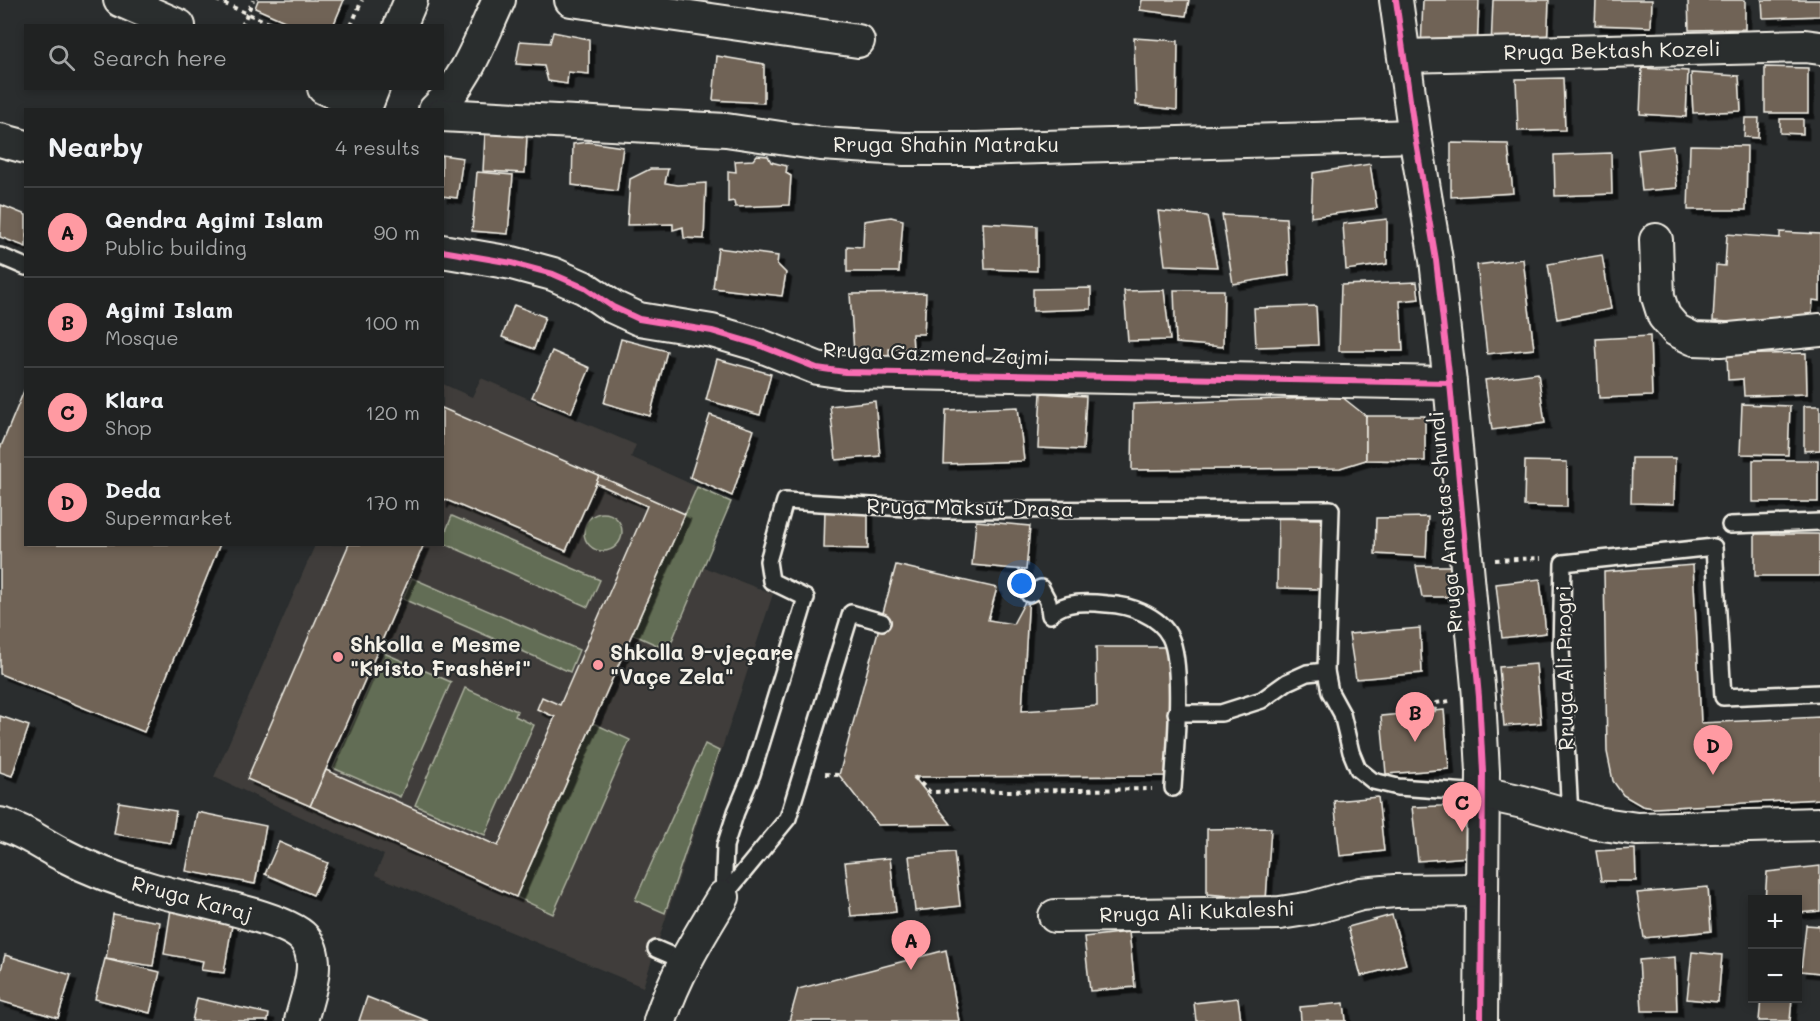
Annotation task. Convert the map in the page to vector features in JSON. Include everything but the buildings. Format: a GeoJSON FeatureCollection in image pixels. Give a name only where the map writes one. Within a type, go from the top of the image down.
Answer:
{"type":"FeatureCollection","features":[{"type":"Feature","properties":{"kind":"street"},"geometry":{"type":"LineString","coordinates":[[120,0],[174,24]]}},
{"type":"Feature","properties":{"kind":"street"},"geometry":{"type":"LineString","coordinates":[[401,24],[411,0]]}},
{"type":"Feature","properties":{"kind":"street"},"geometry":{"type":"LineString","coordinates":[[437,108],[459,83],[499,0]]}},
{"type":"Feature","properties":{"kind":"street"},"geometry":{"type":"LineString","coordinates":[[571,0],[858,41]]}},
{"type":"Feature","properties":{"kind":"street","name":"Rruga Anastas Shundi"},"geometry":{"type":"LineString","coordinates":[[1396,0],[1436,260],[1450,382],[1479,697],[1482,793],[1481,1021]]}},
{"type":"Feature","properties":{"kind":"street","name":"Rruga Bektash Kozeli"},"geometry":{"type":"LineString","coordinates":[[1405,56],[1804,46],[1820,48]]}},
{"type":"Feature","properties":{"kind":"street"},"geometry":{"type":"LineString","coordinates":[[329,90],[366,106],[372,90]]}},
{"type":"Feature","properties":{"kind":"street","name":"Rruga Shahin Matraku"},"geometry":{"type":"LineString","coordinates":[[444,115],[726,130],[821,144],[904,148],[978,149],[1415,135]]}},
{"type":"Feature","properties":{"kind":"street"},"geometry":{"type":"LineString","coordinates":[[0,140],[24,146]]}},
{"type":"Feature","properties":{"kind":"street"},"geometry":{"type":"LineString","coordinates":[[1656,240],[1658,297],[1665,316],[1676,330],[1694,339],[1720,340],[1820,330]]}},
{"type":"Feature","properties":{"kind":"street","name":"Rruga Gazmend Zajmi"},"geometry":{"type":"LineString","coordinates":[[444,251],[512,263],[553,273],[585,288],[613,307],[639,319],[712,332],[756,344],[817,368],[845,372],[1450,382]]}},
{"type":"Feature","properties":{"kind":"street"},"geometry":{"type":"LineString","coordinates":[[1482,793],[1596,823],[1637,829],[1820,824]]}},
{"type":"Feature","properties":{"kind":"street","name":"Rruga Karaj"},"geometry":{"type":"LineString","coordinates":[[0,824],[15,828],[96,872],[270,920],[303,937],[312,950],[313,971],[301,1021]]}},
{"type":"Feature","properties":{"kind":"street","name":"Rruga Ali Kukaleshi"},"geometry":{"type":"LineString","coordinates":[[1054,916],[1280,913],[1312,908],[1361,894],[1395,891],[1482,890]]}},
{"type":"Feature","properties":{"kind":"street","name":"Rruga Maksut Drasa"},"geometry":{"type":"LineString","coordinates":[[660,1021],[669,991],[684,961],[723,897]]}},
{"type":"Feature","properties":{"kind":"lane"},"geometry":{"type":"LineString","coordinates":[[0,256],[24,266]]}},
{"type":"Feature","properties":{"kind":"lane","name":"Rruga Maksut Drasa"},"geometry":{"type":"LineString","coordinates":[[723,897],[725,846],[752,774],[806,598],[771,580],[768,561],[785,501],[941,510],[1331,509],[1326,671],[1330,692],[1342,714],[1351,752],[1359,769],[1373,781],[1398,787],[1482,793]]}},
{"type":"Feature","properties":{"kind":"lane"},"geometry":{"type":"LineString","coordinates":[[1730,525],[1820,522]]}},
{"type":"Feature","properties":{"kind":"lane","name":"Rruga Ali Progri"},"geometry":{"type":"LineString","coordinates":[[1569,816],[1561,649],[1563,563],[1714,548],[1723,697],[1820,693]]}},
{"type":"Feature","properties":{"kind":"lane"},"geometry":{"type":"LineString","coordinates":[[1029,594],[1041,588],[1048,601],[1050,615],[1055,610],[1074,603],[1123,605],[1142,612],[1159,624],[1169,635],[1176,657],[1173,788]]}},
{"type":"Feature","properties":{"kind":"lane"},"geometry":{"type":"LineString","coordinates":[[723,897],[788,818],[851,613],[882,622]]}},
{"type":"Feature","properties":{"kind":"lane"},"geometry":{"type":"LineString","coordinates":[[1176,713],[1221,713],[1262,700],[1287,682],[1308,673],[1326,671]]}},
{"type":"Feature","properties":{"kind":"lane"},"geometry":{"type":"LineString","coordinates":[[656,949],[684,961]]}},
{"type":"Feature","properties":{"kind":"path"},"geometry":{"type":"LineString","coordinates":[[216,0],[272,24]]}},
{"type":"Feature","properties":{"kind":"path"},"geometry":{"type":"LineString","coordinates":[[243,24],[253,0]]}},
{"type":"Feature","properties":{"kind":"path"},"geometry":{"type":"LineString","coordinates":[[352,24],[362,0]]}},
{"type":"Feature","properties":{"kind":"path"},"geometry":{"type":"LineString","coordinates":[[1467,561],[1537,557],[1563,563]]}},
{"type":"Feature","properties":{"kind":"path"},"geometry":{"type":"LineString","coordinates":[[914,777],[930,792],[1173,788]]}},
{"type":"Feature","properties":{"kind":"shaded area"},"geometry":{"type":"Polygon","coordinates":[[[481,378],[636,445],[631,457],[731,502],[703,567],[773,594],[643,987],[375,875],[384,855],[214,777],[315,546],[444,546],[444,384],[472,397],[481,378]]]}},
{"type":"Feature","properties":{"kind":"green space"},"geometry":{"type":"Polygon","coordinates":[[[697,487],[731,502],[668,650],[632,634],[697,487]]]}},
{"type":"Feature","properties":{"kind":"green space"},"geometry":{"type":"Polygon","coordinates":[[[603,513],[616,519],[622,532],[616,545],[603,551],[590,545],[584,532],[590,519],[603,513]]]}},
{"type":"Feature","properties":{"kind":"green space"},"geometry":{"type":"Polygon","coordinates":[[[452,516],[600,580],[588,607],[444,543],[444,536],[452,516]]]}},
{"type":"Feature","properties":{"kind":"green space"},"geometry":{"type":"Polygon","coordinates":[[[412,578],[579,650],[570,672],[403,599],[412,578]]]}},
{"type":"Feature","properties":{"kind":"green space"},"geometry":{"type":"Polygon","coordinates":[[[384,653],[451,682],[400,797],[333,768],[384,653]]]}},
{"type":"Feature","properties":{"kind":"green space"},"geometry":{"type":"Polygon","coordinates":[[[465,688],[517,711],[515,716],[534,725],[485,835],[415,805],[465,688]]]}},
{"type":"Feature","properties":{"kind":"green space"},"geometry":{"type":"Polygon","coordinates":[[[593,723],[630,740],[553,914],[516,897],[593,723]]]}},
{"type":"Feature","properties":{"kind":"green space"},"geometry":{"type":"Polygon","coordinates":[[[705,744],[719,751],[665,913],[635,900],[705,744]]]}},
{"type":"Feature","properties":{"kind":"cycle path"},"geometry":{"type":"LineString","coordinates":[[1396,0],[1415,136],[1436,260],[1450,383],[1479,697],[1483,772],[1481,1021]]}},
{"type":"Feature","properties":{"kind":"cycle path"},"geometry":{"type":"LineString","coordinates":[[444,251],[512,263],[553,274],[585,288],[613,307],[639,319],[712,331],[756,344],[817,368],[845,372],[1450,383]]}},
{"type":"Feature","properties":{"kind":"place","name":"Shkolla e Mesme \"Kristo Frashëri\""},"geometry":{"type":"Point","coordinates":[338,657]}},
{"type":"Feature","properties":{"kind":"place","name":"Shkolla 9-vjeçare \"Vaçe Zela\""},"geometry":{"type":"Point","coordinates":[598,665]}},
{"type":"Feature","properties":{"kind":"place","name":"Agimi Islam"},"geometry":{"type":"Point","coordinates":[1415,742]}},
{"type":"Feature","properties":{"kind":"place","name":"Deda"},"geometry":{"type":"Point","coordinates":[1713,775]}},
{"type":"Feature","properties":{"kind":"place","name":"Klara"},"geometry":{"type":"Point","coordinates":[1462,832]}},
{"type":"Feature","properties":{"kind":"place","name":"Qendra Agimi Islam"},"geometry":{"type":"Point","coordinates":[911,970]}}]}
